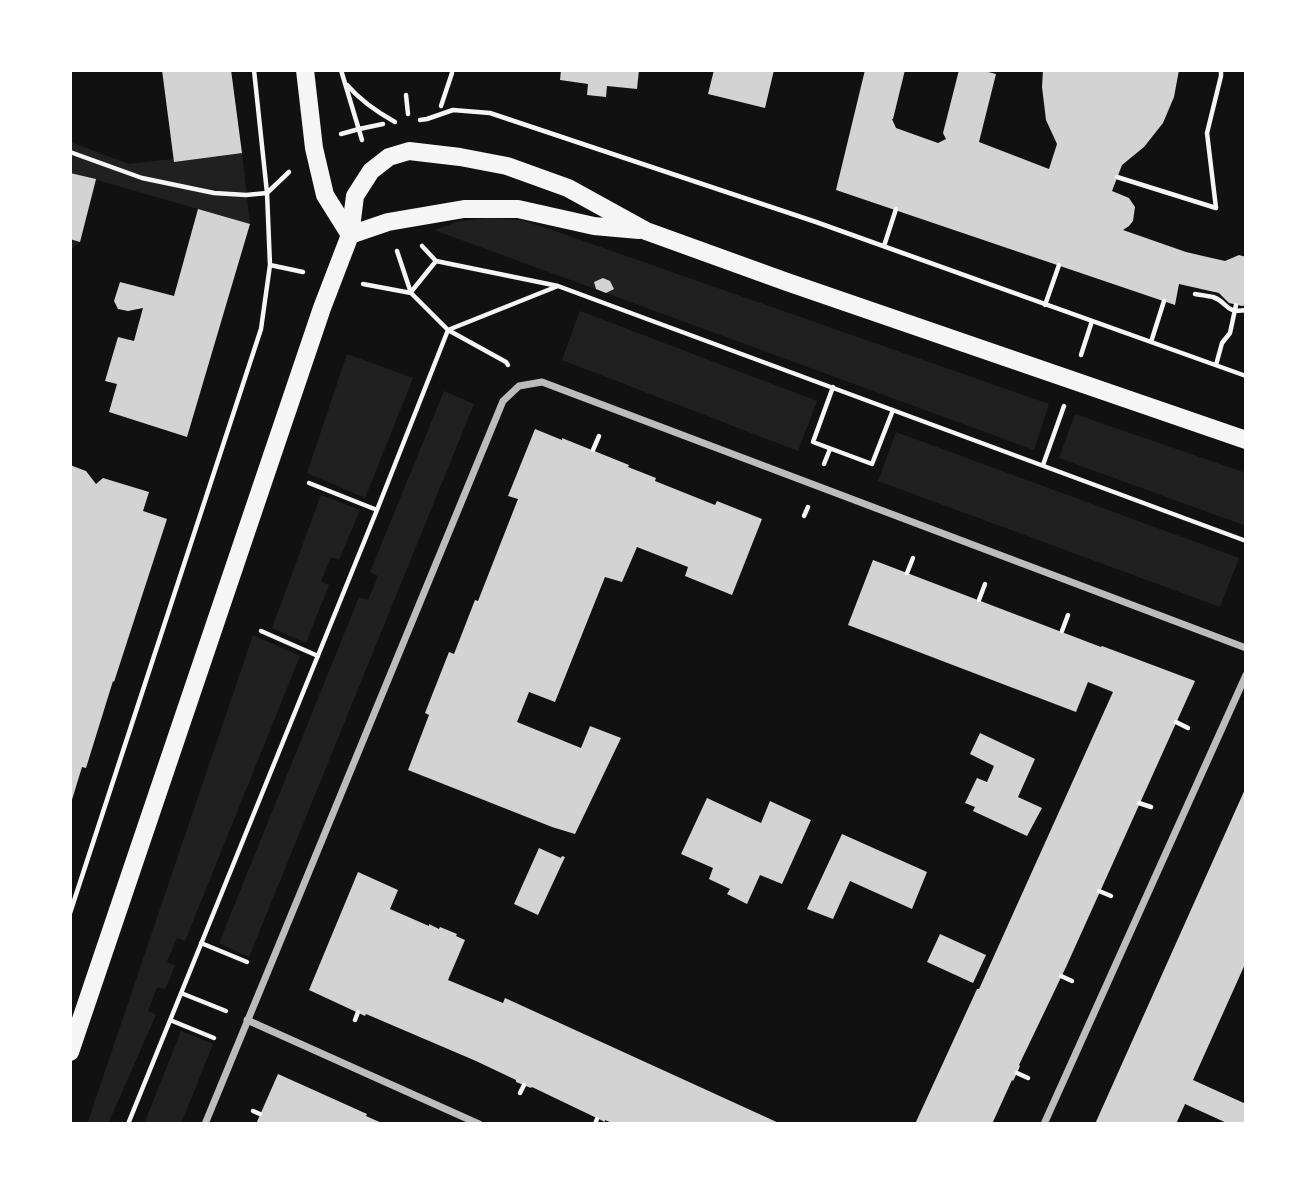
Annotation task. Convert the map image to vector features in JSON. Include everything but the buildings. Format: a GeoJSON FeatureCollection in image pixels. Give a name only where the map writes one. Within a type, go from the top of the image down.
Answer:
{"type":"FeatureCollection","features":[{"type":"Feature","properties":{"kind":"main road"},"geometry":{"type":"LineString","coordinates":[[305,70],[314,148],[325,195],[350,234]]}},
{"type":"Feature","properties":{"kind":"main road"},"geometry":{"type":"LineString","coordinates":[[70,1052],[350,234],[355,196],[371,171],[389,157],[409,151],[507,166],[568,188],[646,231],[1246,440]]}},
{"type":"Feature","properties":{"kind":"main road"},"geometry":{"type":"LineString","coordinates":[[350,234],[388,222],[464,209],[518,209],[594,226],[646,231]]}},
{"type":"Feature","properties":{"kind":"street"},"geometry":{"type":"LineString","coordinates":[[205,1124],[503,401],[519,386],[542,382],[1246,648]]}},
{"type":"Feature","properties":{"kind":"street"},"geometry":{"type":"LineString","coordinates":[[1044,1124],[1246,674]]}},
{"type":"Feature","properties":{"kind":"street"},"geometry":{"type":"LineString","coordinates":[[247,1020],[479,1124]]}},
{"type":"Feature","properties":{"kind":"path"},"geometry":{"type":"LineString","coordinates":[[70,913],[261,329],[270,265],[267,192],[254,70]]}},
{"type":"Feature","properties":{"kind":"path"},"geometry":{"type":"LineString","coordinates":[[341,70],[359,129]]}},
{"type":"Feature","properties":{"kind":"path"},"geometry":{"type":"LineString","coordinates":[[1117,177],[1216,208],[1207,133],[1221,70]]}},
{"type":"Feature","properties":{"kind":"path"},"geometry":{"type":"LineString","coordinates":[[441,106],[452,73]]}},
{"type":"Feature","properties":{"kind":"path"},"geometry":{"type":"LineString","coordinates":[[345,82],[359,99],[395,122]]}},
{"type":"Feature","properties":{"kind":"path"},"geometry":{"type":"LineString","coordinates":[[406,95],[408,114]]}},
{"type":"Feature","properties":{"kind":"path"},"geometry":{"type":"LineString","coordinates":[[422,119],[453,110],[490,113],[884,246],[1246,376]]}},
{"type":"Feature","properties":{"kind":"path"},"geometry":{"type":"LineString","coordinates":[[70,152],[142,178],[214,193],[246,195],[267,192],[278,183]]}},
{"type":"Feature","properties":{"kind":"path"},"geometry":{"type":"LineString","coordinates":[[884,246],[896,209]]}},
{"type":"Feature","properties":{"kind":"path"},"geometry":{"type":"LineString","coordinates":[[417,240],[436,261],[558,286],[1246,541]]}},
{"type":"Feature","properties":{"kind":"path"},"geometry":{"type":"LineString","coordinates":[[398,255],[411,293],[448,330],[506,362],[509,367]]}},
{"type":"Feature","properties":{"kind":"path"},"geometry":{"type":"LineString","coordinates":[[411,293],[436,261]]}},
{"type":"Feature","properties":{"kind":"path"},"geometry":{"type":"LineString","coordinates":[[270,265],[286,269]]}},
{"type":"Feature","properties":{"kind":"path"},"geometry":{"type":"LineString","coordinates":[[1045,305],[1059,265]]}},
{"type":"Feature","properties":{"kind":"path"},"geometry":{"type":"LineString","coordinates":[[372,285],[411,293]]}},
{"type":"Feature","properties":{"kind":"path"},"geometry":{"type":"LineString","coordinates":[[128,1124],[448,330],[558,286]]}},
{"type":"Feature","properties":{"kind":"path"},"geometry":{"type":"LineString","coordinates":[[600,301],[603,293]]}},
{"type":"Feature","properties":{"kind":"path"},"geometry":{"type":"LineString","coordinates":[[1195,294],[1217,298],[1228,309],[1246,310]]}},
{"type":"Feature","properties":{"kind":"path"},"geometry":{"type":"LineString","coordinates":[[1151,342],[1164,301]]}},
{"type":"Feature","properties":{"kind":"path"},"geometry":{"type":"LineString","coordinates":[[1216,365],[1222,343],[1230,333],[1236,308]]}},
{"type":"Feature","properties":{"kind":"path"},"geometry":{"type":"LineString","coordinates":[[1082,355],[1092,321]]}},
{"type":"Feature","properties":{"kind":"path"},"geometry":{"type":"LineString","coordinates":[[833,387],[813,442],[830,449],[872,464],[893,410]]}},
{"type":"Feature","properties":{"kind":"path"},"geometry":{"type":"LineString","coordinates":[[1043,465],[1063,409]]}},
{"type":"Feature","properties":{"kind":"path"},"geometry":{"type":"LineString","coordinates":[[593,450],[599,436]]}},
{"type":"Feature","properties":{"kind":"path"},"geometry":{"type":"LineString","coordinates":[[824,464],[830,449]]}},
{"type":"Feature","properties":{"kind":"path"},"geometry":{"type":"LineString","coordinates":[[309,483],[377,510]]}},
{"type":"Feature","properties":{"kind":"path"},"geometry":{"type":"LineString","coordinates":[[908,573],[913,558]]}},
{"type":"Feature","properties":{"kind":"path"},"geometry":{"type":"LineString","coordinates":[[979,600],[985,584]]}},
{"type":"Feature","properties":{"kind":"path"},"geometry":{"type":"LineString","coordinates":[[1062,631],[1068,615]]}},
{"type":"Feature","properties":{"kind":"path"},"geometry":{"type":"LineString","coordinates":[[261,631],[318,656]]}},
{"type":"Feature","properties":{"kind":"path"},"geometry":{"type":"LineString","coordinates":[[1176,722],[1188,727]]}},
{"type":"Feature","properties":{"kind":"path"},"geometry":{"type":"LineString","coordinates":[[1139,803],[1151,807]]}},
{"type":"Feature","properties":{"kind":"path"},"geometry":{"type":"LineString","coordinates":[[1099,891],[1111,896]]}},
{"type":"Feature","properties":{"kind":"path"},"geometry":{"type":"LineString","coordinates":[[201,943],[251,964]]}},
{"type":"Feature","properties":{"kind":"path"},"geometry":{"type":"LineString","coordinates":[[1061,976],[1072,981]]}},
{"type":"Feature","properties":{"kind":"path"},"geometry":{"type":"LineString","coordinates":[[181,993],[247,1020]]}},
{"type":"Feature","properties":{"kind":"path"},"geometry":{"type":"LineString","coordinates":[[355,1020],[358,1012]]}},
{"type":"Feature","properties":{"kind":"path"},"geometry":{"type":"LineString","coordinates":[[170,1020],[221,1041]]}},
{"type":"Feature","properties":{"kind":"path"},"geometry":{"type":"LineString","coordinates":[[1017,1073],[1028,1078]]}},
{"type":"Feature","properties":{"kind":"path"},"geometry":{"type":"LineString","coordinates":[[520,1093],[524,1085]]}},
{"type":"Feature","properties":{"kind":"path"},"geometry":{"type":"LineString","coordinates":[[253,1111],[260,1114]]}},
{"type":"Feature","properties":{"kind":"shaded area"},"geometry":{"type":"Polygon","coordinates":[[[70,142],[129,164],[242,151],[250,224],[97,180],[80,242],[70,250],[70,142]]]}},
{"type":"Feature","properties":{"kind":"shaded area"},"geometry":{"type":"Polygon","coordinates":[[[487,218],[521,220],[552,230],[1049,404],[1034,450],[434,230],[460,221],[487,218]]]}},
{"type":"Feature","properties":{"kind":"shaded area"},"geometry":{"type":"Polygon","coordinates":[[[580,311],[817,401],[798,451],[562,360],[580,311]]]}},
{"type":"Feature","properties":{"kind":"shaded area"},"geometry":{"type":"Polygon","coordinates":[[[347,354],[413,378],[365,498],[307,473],[347,354]]]}},
{"type":"Feature","properties":{"kind":"shaded area"},"geometry":{"type":"Polygon","coordinates":[[[444,391],[474,404],[249,957],[219,943],[359,597],[368,600],[378,576],[370,572],[444,391]]]}},
{"type":"Feature","properties":{"kind":"shaded area"},"geometry":{"type":"Polygon","coordinates":[[[1075,414],[1246,473],[1246,526],[1059,458],[1075,414]]]}},
{"type":"Feature","properties":{"kind":"shaded area"},"geometry":{"type":"Polygon","coordinates":[[[896,432],[1239,558],[1220,607],[878,481],[896,432]]]}},
{"type":"Feature","properties":{"kind":"shaded area"},"geometry":{"type":"Polygon","coordinates":[[[321,495],[360,510],[339,560],[331,557],[321,581],[329,585],[306,643],[272,628],[321,495]]]}},
{"type":"Feature","properties":{"kind":"shaded area"},"geometry":{"type":"Polygon","coordinates":[[[253,635],[300,656],[185,941],[177,938],[167,962],[175,966],[165,989],[157,987],[148,1011],[156,1015],[108,1124],[87,1124],[253,635]]]}},
{"type":"Feature","properties":{"kind":"shaded area"},"geometry":{"type":"Polygon","coordinates":[[[181,1031],[213,1044],[181,1124],[144,1124],[181,1031]]]}}]}
